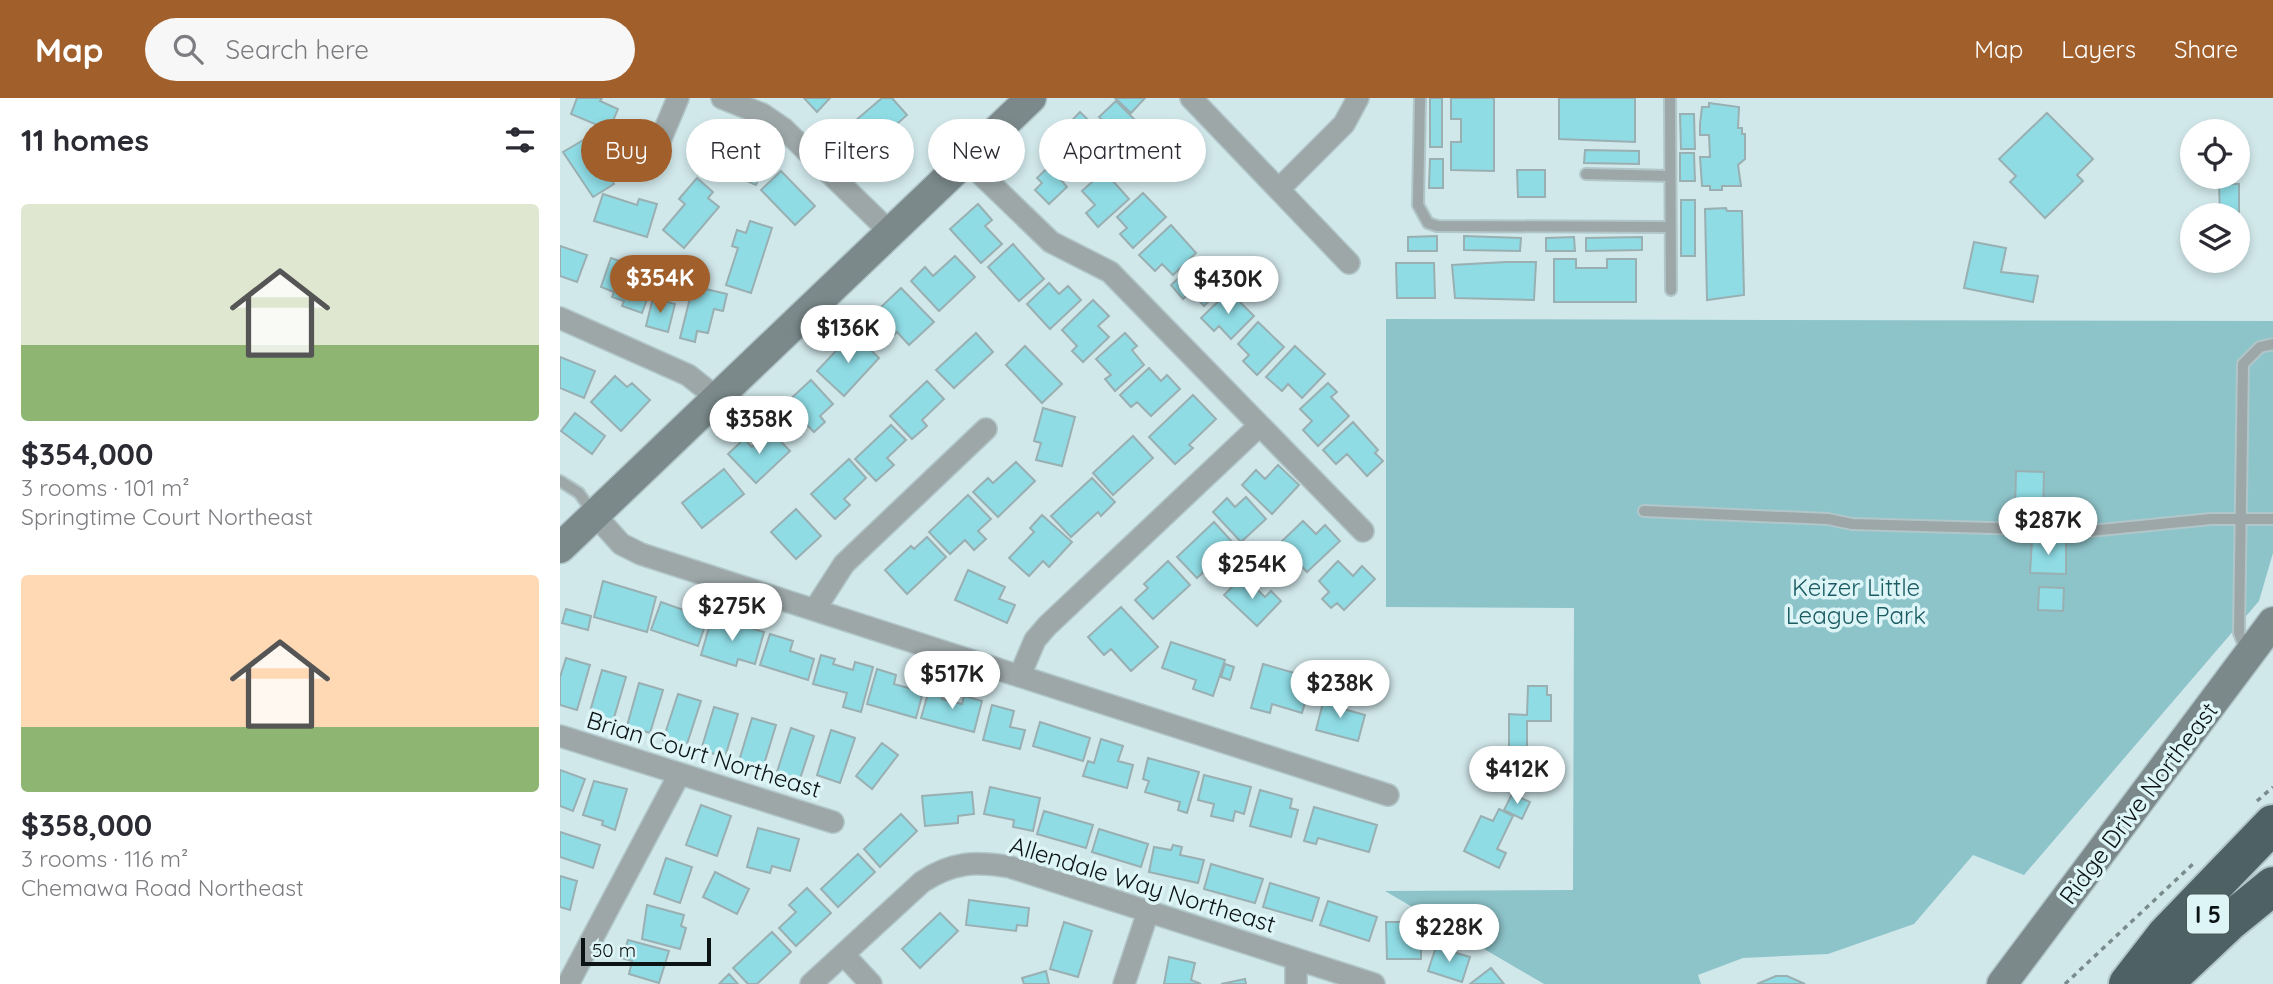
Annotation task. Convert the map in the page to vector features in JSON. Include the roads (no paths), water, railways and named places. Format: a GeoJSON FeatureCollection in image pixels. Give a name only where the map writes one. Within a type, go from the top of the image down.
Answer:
{"type":"FeatureCollection","features":[{"type":"Feature","properties":{"kind":"highway"},"geometry":{"type":"LineString","coordinates":[[2144,979],[2166,934],[2261,816]]}},
{"type":"Feature","properties":{"kind":"highway","name":"I 5"},"geometry":{"type":"LineString","coordinates":[[2144,979],[2176,943],[2273,857]]}},
{"type":"Feature","properties":{"kind":"highway"},"geometry":{"type":"LineString","coordinates":[[2144,979],[2230,921],[2273,886]]}},
{"type":"Feature","properties":{"kind":"main road"},"geometry":{"type":"LineString","coordinates":[[1009,119],[1031,98]]}},
{"type":"Feature","properties":{"kind":"main road"},"geometry":{"type":"LineString","coordinates":[[560,548],[943,182]]}},
{"type":"Feature","properties":{"kind":"main road","name":"Ridge Drive Northeast"},"geometry":{"type":"LineString","coordinates":[[2002,984],[2273,622]]}},
{"type":"Feature","properties":{"kind":"street"},"geometry":{"type":"LineString","coordinates":[[669,119],[678,98]]}},
{"type":"Feature","properties":{"kind":"street"},"geometry":{"type":"LineString","coordinates":[[722,98],[762,114],[784,129],[890,232]]}},
{"type":"Feature","properties":{"kind":"street"},"geometry":{"type":"LineString","coordinates":[[1191,98],[1349,262]]}},
{"type":"Feature","properties":{"kind":"street"},"geometry":{"type":"LineString","coordinates":[[1279,189],[1344,124],[1358,98]]}},
{"type":"Feature","properties":{"kind":"street"},"geometry":{"type":"LineString","coordinates":[[989,182],[1051,242],[1110,272],[1363,531]]}},
{"type":"Feature","properties":{"kind":"street"},"geometry":{"type":"LineString","coordinates":[[560,318],[688,375],[717,398]]}},
{"type":"Feature","properties":{"kind":"street"},"geometry":{"type":"LineString","coordinates":[[1020,675],[1035,640],[1047,625],[1259,426]]}},
{"type":"Feature","properties":{"kind":"street"},"geometry":{"type":"LineString","coordinates":[[815,609],[844,564],[986,429]]}},
{"type":"Feature","properties":{"kind":"street"},"geometry":{"type":"LineString","coordinates":[[595,515],[621,544],[641,554],[1388,795]]}},
{"type":"Feature","properties":{"kind":"street","name":"Brian Court Northeast"},"geometry":{"type":"LineString","coordinates":[[560,736],[833,822]]}},
{"type":"Feature","properties":{"kind":"street"},"geometry":{"type":"LineString","coordinates":[[568,984],[679,775]]}},
{"type":"Feature","properties":{"kind":"street","name":"Allendale Way Northeast"},"geometry":{"type":"LineString","coordinates":[[811,984],[922,882],[940,870],[961,863],[1010,867],[1374,984]]}},
{"type":"Feature","properties":{"kind":"street"},"geometry":{"type":"LineString","coordinates":[[1124,984],[1148,912]]}},
{"type":"Feature","properties":{"kind":"street"},"geometry":{"type":"LineString","coordinates":[[844,955],[871,984]]}},
{"type":"Feature","properties":{"kind":"street"},"geometry":{"type":"LineString","coordinates":[[1296,959],[1296,984]]}},
{"type":"Feature","properties":{"kind":"lane"},"geometry":{"type":"LineString","coordinates":[[1420,98],[1418,205],[1428,223],[1437,226],[1670,227]]}},
{"type":"Feature","properties":{"kind":"lane"},"geometry":{"type":"LineString","coordinates":[[1670,98],[1671,290]]}},
{"type":"Feature","properties":{"kind":"lane"},"geometry":{"type":"LineString","coordinates":[[1586,174],[1670,176]]}},
{"type":"Feature","properties":{"kind":"lane"},"geometry":{"type":"LineString","coordinates":[[2248,657],[2238,633],[2238,519],[2243,364],[2260,347],[2273,344]]}},
{"type":"Feature","properties":{"kind":"lane"},"geometry":{"type":"LineString","coordinates":[[560,481],[579,493],[595,515]]}},
{"type":"Feature","properties":{"kind":"lane"},"geometry":{"type":"LineString","coordinates":[[1644,511],[1828,519],[1852,524],[2090,531],[2238,519],[2273,519]]}},
{"type":"Feature","properties":{"kind":"park label","name":"Keizer Little League Park"},"geometry":{"type":"Point","coordinates":[1856,601]}}]}
